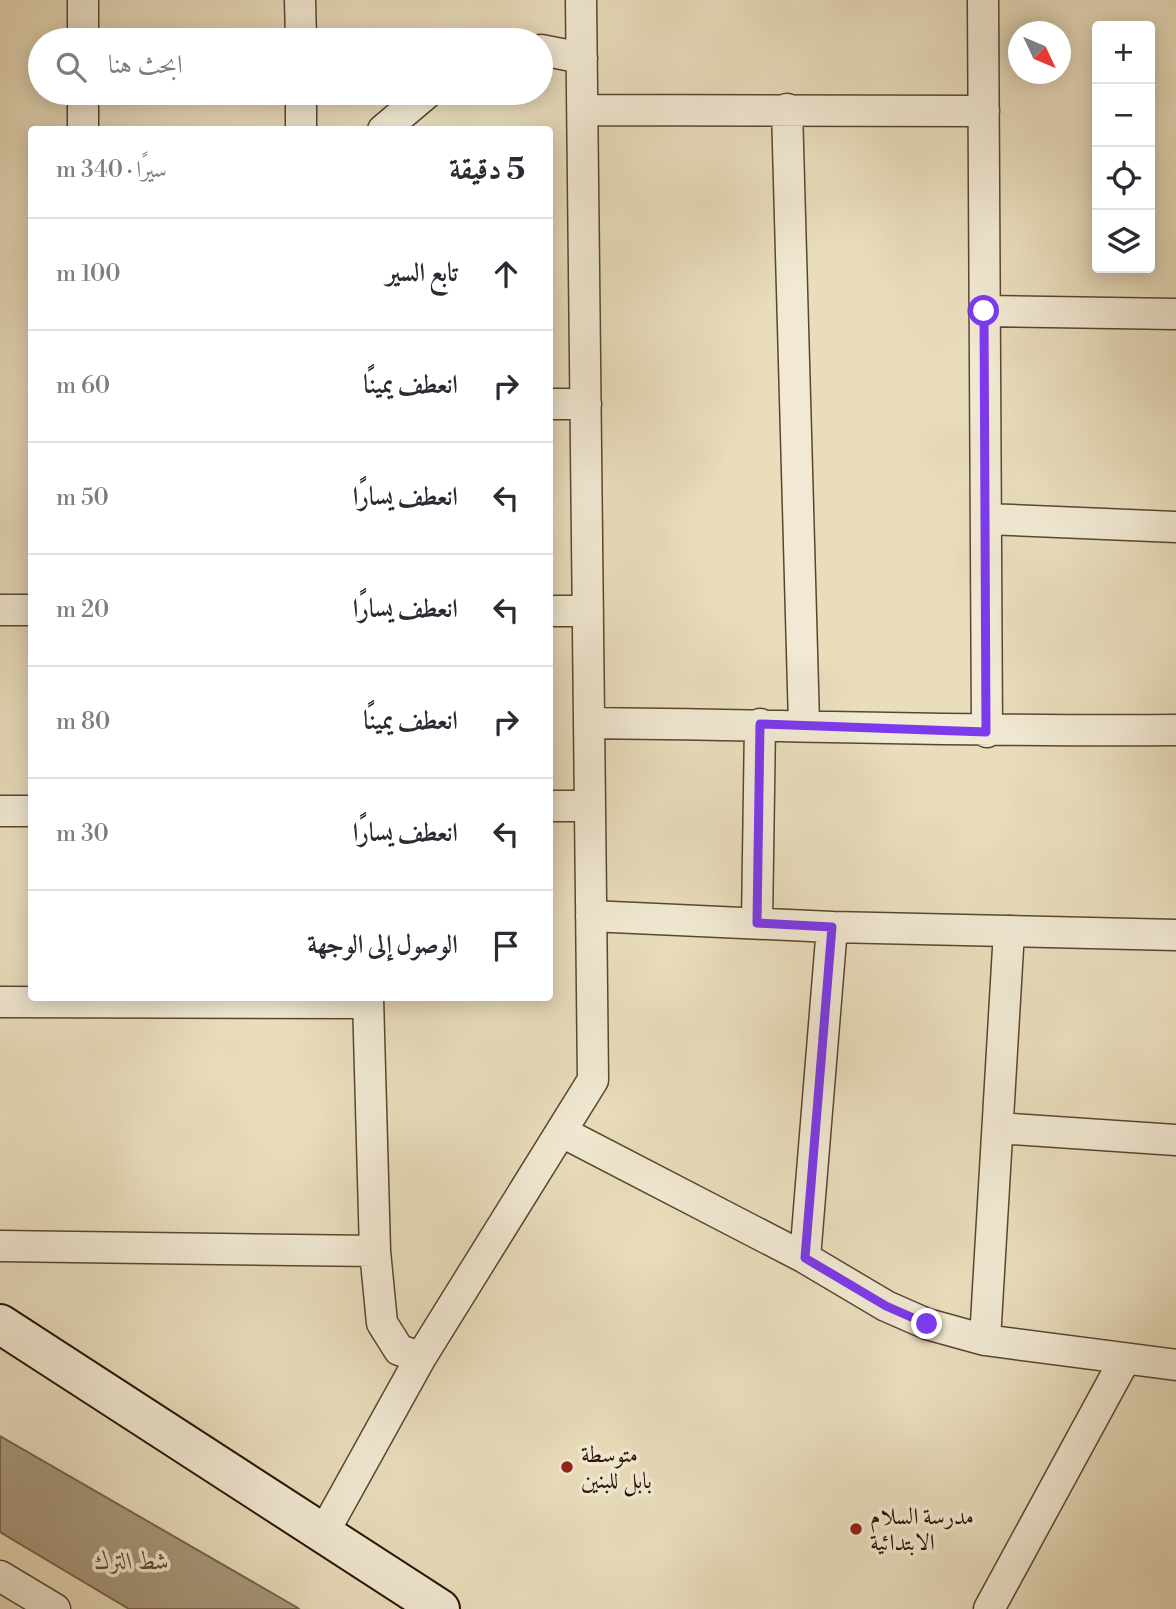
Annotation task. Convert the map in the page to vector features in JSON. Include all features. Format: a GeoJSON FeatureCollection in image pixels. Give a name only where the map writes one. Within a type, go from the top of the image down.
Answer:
{"type":"FeatureCollection","features":[{"type":"Feature","properties":{"kind":"street"},"geometry":{"type":"LineString","coordinates":[[83,0],[83,28]]}},
{"type":"Feature","properties":{"kind":"street"},"geometry":{"type":"LineString","coordinates":[[300,0],[300,28]]}},
{"type":"Feature","properties":{"kind":"street"},"geometry":{"type":"LineString","coordinates":[[324,1532],[421,1357],[593,1080],[582,0]]}},
{"type":"Feature","properties":{"kind":"street"},"geometry":{"type":"LineString","coordinates":[[983,0],[986,732]]}},
{"type":"Feature","properties":{"kind":"street"},"geometry":{"type":"LineString","coordinates":[[553,52],[582,58]]}},
{"type":"Feature","properties":{"kind":"street"},"geometry":{"type":"LineString","coordinates":[[83,105],[83,126]]}},
{"type":"Feature","properties":{"kind":"street"},"geometry":{"type":"LineString","coordinates":[[301,105],[301,126]]}},
{"type":"Feature","properties":{"kind":"street"},"geometry":{"type":"LineString","coordinates":[[388,126],[413,105]]}},
{"type":"Feature","properties":{"kind":"street"},"geometry":{"type":"LineString","coordinates":[[787,109],[804,724]]}},
{"type":"Feature","properties":{"kind":"street"},"geometry":{"type":"LineString","coordinates":[[583,110],[984,111]]}},
{"type":"Feature","properties":{"kind":"street"},"geometry":{"type":"LineString","coordinates":[[984,311],[1176,314]]}},
{"type":"Feature","properties":{"kind":"street"},"geometry":{"type":"LineString","coordinates":[[553,404],[586,404]]}},
{"type":"Feature","properties":{"kind":"street"},"geometry":{"type":"LineString","coordinates":[[986,519],[1176,527]]}},
{"type":"Feature","properties":{"kind":"street"},"geometry":{"type":"LineString","coordinates":[[0,610],[28,610]]}},
{"type":"Feature","properties":{"kind":"street"},"geometry":{"type":"LineString","coordinates":[[553,611],[588,611]]}},
{"type":"Feature","properties":{"kind":"street"},"geometry":{"type":"LineString","coordinates":[[589,723],[804,724],[986,732],[1176,730]]}},
{"type":"Feature","properties":{"kind":"street"},"geometry":{"type":"LineString","coordinates":[[757,923],[760,724]]}},
{"type":"Feature","properties":{"kind":"street"},"geometry":{"type":"LineString","coordinates":[[553,806],[590,806]]}},
{"type":"Feature","properties":{"kind":"street"},"geometry":{"type":"LineString","coordinates":[[0,811],[28,811]]}},
{"type":"Feature","properties":{"kind":"street"},"geometry":{"type":"LineString","coordinates":[[591,916],[832,927],[1176,935]]}},
{"type":"Feature","properties":{"kind":"street"},"geometry":{"type":"LineString","coordinates":[[805,1258],[832,927]]}},
{"type":"Feature","properties":{"kind":"street"},"geometry":{"type":"LineString","coordinates":[[985,1340],[1009,931]]}},
{"type":"Feature","properties":{"kind":"street"},"geometry":{"type":"LineString","coordinates":[[0,1002],[184,1001]]}},
{"type":"Feature","properties":{"kind":"street"},"geometry":{"type":"LineString","coordinates":[[368,1001],[375,1251],[382,1323],[399,1350],[421,1357]]}},
{"type":"Feature","properties":{"kind":"street"},"geometry":{"type":"LineString","coordinates":[[998,1128],[1176,1140]]}},
{"type":"Feature","properties":{"kind":"street"},"geometry":{"type":"LineString","coordinates":[[562,1132],[805,1258],[886,1306],[927,1324],[985,1340],[1176,1365]]}},
{"type":"Feature","properties":{"kind":"street"},"geometry":{"type":"LineString","coordinates":[[0,1246],[375,1251]]}},
{"type":"Feature","properties":{"kind":"street"},"geometry":{"type":"LineString","coordinates":[[0,1324],[440,1609]]}},
{"type":"Feature","properties":{"kind":"street"},"geometry":{"type":"LineString","coordinates":[[989,1609],[1125,1359]]}},
{"type":"Feature","properties":{"kind":"street"},"geometry":{"type":"LineString","coordinates":[[0,1576],[55,1609]]}},
{"type":"Feature","properties":{"kind":"water","name":"شط الترك"},"geometry":{"type":"Polygon","coordinates":[[[0,1436],[299,1609],[129,1609],[0,1532],[0,1436]]]}},
{"type":"Feature","properties":{"kind":"place","name":"متوسطة بابل للبنين"},"geometry":{"type":"Point","coordinates":[567,1467]}},
{"type":"Feature","properties":{"kind":"place","name":"مدرسة السلام الابتدائية"},"geometry":{"type":"Point","coordinates":[856,1529]}},
{"type":"Feature","properties":{"kind":"route"},"geometry":{"type":"LineString","coordinates":[[927,1324],[850,1287],[805,1258],[832,927],[757,923],[760,724],[986,732],[984,311]]}}]}
